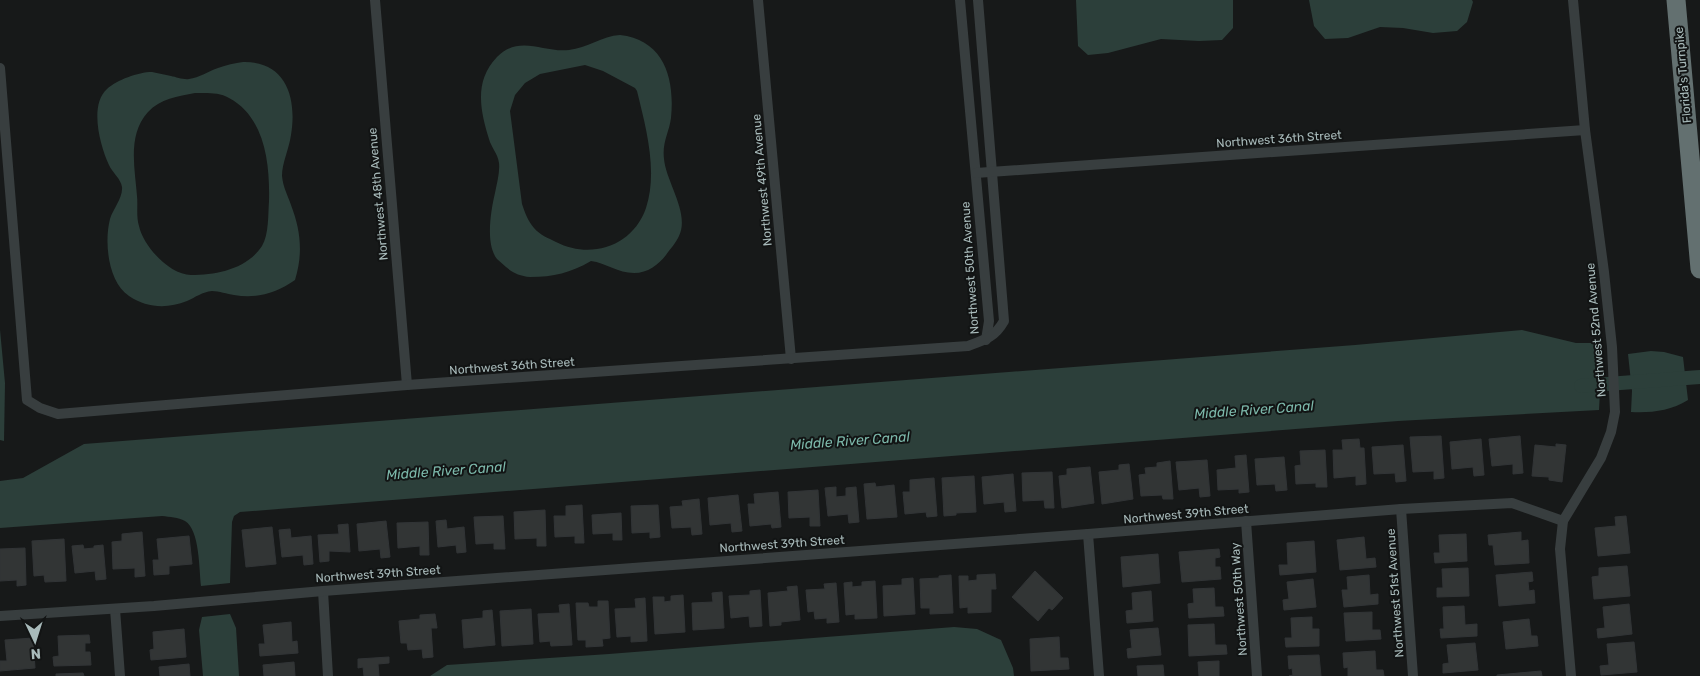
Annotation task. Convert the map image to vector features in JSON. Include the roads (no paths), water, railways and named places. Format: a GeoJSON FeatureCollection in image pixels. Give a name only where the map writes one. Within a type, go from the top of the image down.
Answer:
{"type":"FeatureCollection","features":[{"type":"Feature","properties":{"kind":"highway","name":"Florida's Turnpike"},"geometry":{"type":"LineString","coordinates":[[1676,0],[1700,270]]}},
{"type":"Feature","properties":{"kind":"street","name":"Northwest 48th Avenue"},"geometry":{"type":"LineString","coordinates":[[375,0],[407,385]]}},
{"type":"Feature","properties":{"kind":"street","name":"Northwest 49th Avenue"},"geometry":{"type":"LineString","coordinates":[[758,0],[791,358]]}},
{"type":"Feature","properties":{"kind":"street","name":"Northwest 50th Avenue"},"geometry":{"type":"LineString","coordinates":[[960,0],[989,321],[986,340]]}},
{"type":"Feature","properties":{"kind":"street","name":"Northwest 50th Avenue"},"geometry":{"type":"LineString","coordinates":[[978,0],[1004,321],[999,331],[986,340]]}},
{"type":"Feature","properties":{"kind":"street","name":"Northwest 52nd Avenue"},"geometry":{"type":"LineString","coordinates":[[1571,676],[1560,549],[1563,521],[1601,458],[1616,412],[1612,348],[1585,130],[1573,0]]}},
{"type":"Feature","properties":{"kind":"street","name":"Northwest 36th Street"},"geometry":{"type":"LineString","coordinates":[[0,68],[27,400],[40,408],[58,414],[407,385],[968,346],[986,340]]}},
{"type":"Feature","properties":{"kind":"street","name":"Northwest 36th Street"},"geometry":{"type":"LineString","coordinates":[[976,173],[1585,130]]}},
{"type":"Feature","properties":{"kind":"street","name":"Northwest 39th Street"},"geometry":{"type":"LineString","coordinates":[[0,616],[115,609],[323,591],[1401,509],[1512,503],[1563,521]]}},
{"type":"Feature","properties":{"kind":"street","name":"Northwest 51st Avenue"},"geometry":{"type":"LineString","coordinates":[[1401,509],[1413,676]]}},
{"type":"Feature","properties":{"kind":"street","name":"Northwest 50th Way"},"geometry":{"type":"LineString","coordinates":[[1246,521],[1257,676]]}},
{"type":"Feature","properties":{"kind":"street"},"geometry":{"type":"LineString","coordinates":[[1088,534],[1099,676]]}},
{"type":"Feature","properties":{"kind":"street"},"geometry":{"type":"LineString","coordinates":[[323,591],[328,676]]}},
{"type":"Feature","properties":{"kind":"street"},"geometry":{"type":"LineString","coordinates":[[115,609],[120,676]]}},
{"type":"Feature","properties":{"kind":"water"},"geometry":{"type":"Polygon","coordinates":[[[1076,0],[1233,0],[1233,28],[1222,40],[1161,39],[1108,53],[1088,55],[1078,46],[1076,0]]]}},
{"type":"Feature","properties":{"kind":"water"},"geometry":{"type":"Polygon","coordinates":[[[1309,0],[1472,0],[1473,2],[1467,22],[1457,31],[1433,33],[1403,28],[1380,27],[1348,38],[1325,39],[1314,26],[1309,0]]]}},
{"type":"Feature","properties":{"kind":"water"},"geometry":{"type":"Polygon","coordinates":[[[620,35],[635,38],[647,44],[664,63],[668,75],[672,103],[671,118],[664,148],[664,159],[682,218],[679,236],[660,262],[644,272],[628,273],[591,261],[576,269],[554,275],[530,277],[517,274],[497,259],[491,245],[491,217],[499,163],[491,145],[483,117],[481,96],[485,76],[497,57],[514,47],[523,45],[569,50],[620,35]],[[585,65],[540,74],[525,83],[515,95],[510,111],[522,204],[528,220],[544,236],[569,247],[583,250],[609,246],[631,232],[640,221],[646,208],[651,179],[649,150],[637,91],[635,88],[603,71],[585,65]]]}},
{"type":"Feature","properties":{"kind":"water"},"geometry":{"type":"Polygon","coordinates":[[[243,62],[258,63],[270,68],[279,75],[286,85],[290,96],[292,121],[282,176],[284,188],[299,233],[300,252],[295,280],[273,292],[251,296],[231,295],[212,291],[180,304],[165,306],[150,305],[136,300],[122,290],[116,281],[109,261],[108,228],[111,215],[121,195],[122,187],[109,165],[102,147],[97,115],[98,105],[102,96],[107,89],[116,83],[140,73],[152,72],[189,79],[221,67],[243,62]],[[195,93],[170,99],[158,104],[148,112],[141,121],[137,131],[134,152],[138,219],[142,234],[152,250],[166,265],[183,274],[191,275],[211,274],[231,269],[256,254],[266,236],[269,201],[268,172],[263,143],[251,117],[241,106],[225,96],[213,93],[195,93]]]}},
{"type":"Feature","properties":{"kind":"water"},"geometry":{"type":"Polygon","coordinates":[[[0,330],[5,383],[4,441],[0,440],[0,330]]]}},
{"type":"Feature","properties":{"kind":"water"},"geometry":{"type":"Polygon","coordinates":[[[1522,330],[1576,343],[1594,343],[1600,391],[1599,410],[1398,421],[240,512],[234,516],[232,522],[230,583],[201,586],[198,551],[194,533],[185,521],[174,517],[162,516],[0,528],[0,481],[23,478],[84,444],[1355,345],[1522,330]]]}},
{"type":"Feature","properties":{"kind":"water"},"geometry":{"type":"Polygon","coordinates":[[[1651,351],[1683,357],[1688,400],[1674,407],[1660,410],[1631,412],[1632,391],[1628,354],[1651,351]]]}},
{"type":"Feature","properties":{"kind":"water"},"geometry":{"type":"Polygon","coordinates":[[[230,614],[236,628],[239,676],[203,676],[199,630],[202,617],[230,614]]]}},
{"type":"Feature","properties":{"kind":"water"},"geometry":{"type":"Polygon","coordinates":[[[954,627],[977,629],[1001,640],[1013,668],[1014,676],[430,676],[447,665],[954,627]]]}},
{"type":"Feature","properties":{"kind":"waterway","name":"Middle River Canal"},"geometry":{"type":"LineString","coordinates":[[1581,386],[1700,377]]}}]}
